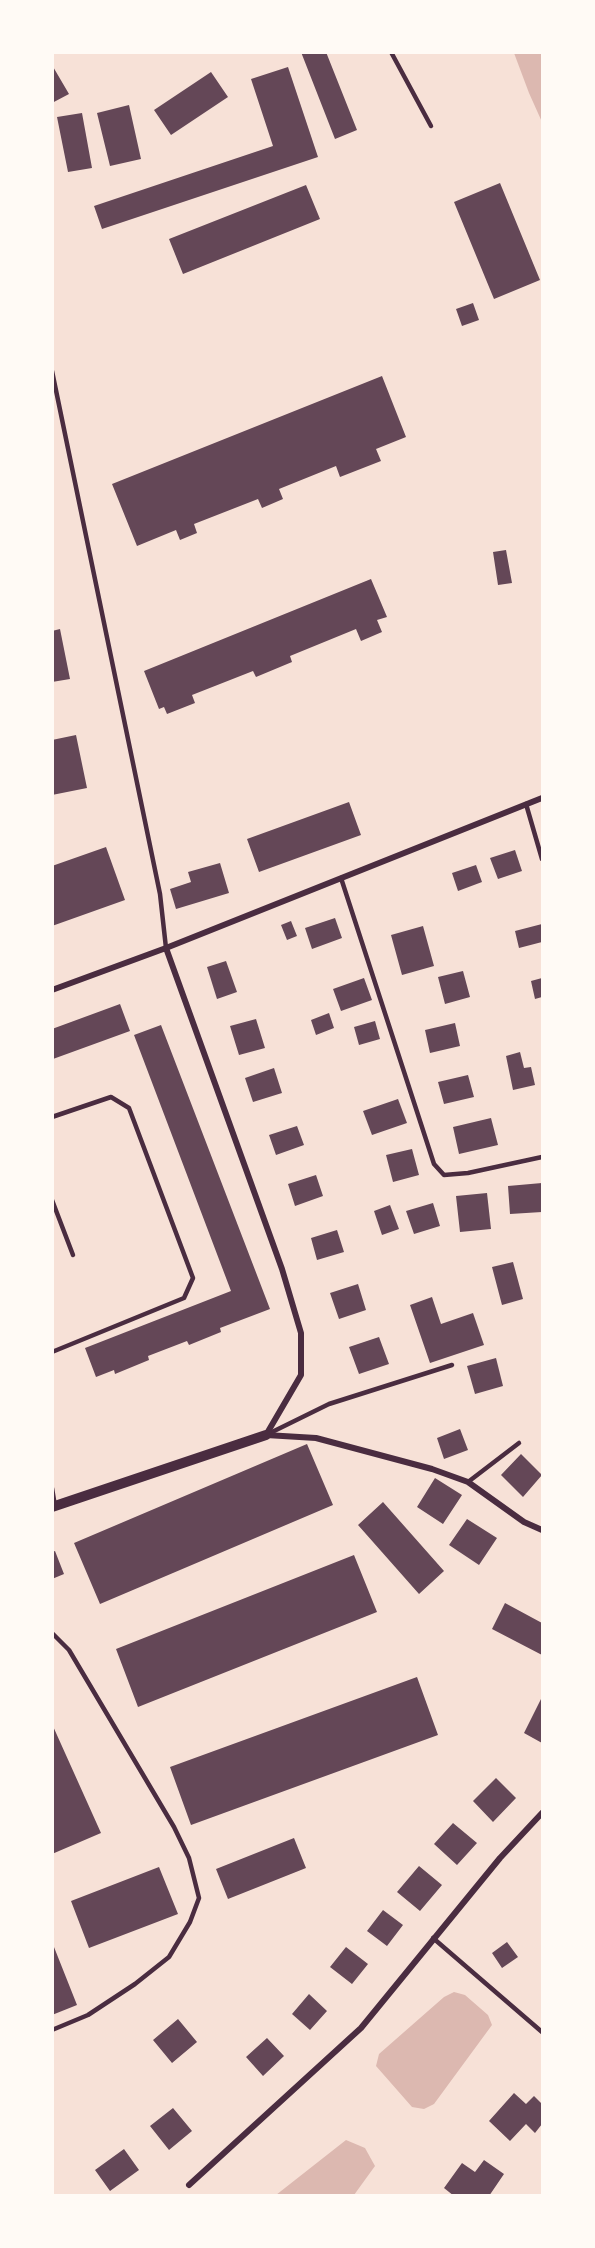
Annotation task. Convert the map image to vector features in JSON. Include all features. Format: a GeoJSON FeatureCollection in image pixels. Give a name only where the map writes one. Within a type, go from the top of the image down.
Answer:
{"type":"FeatureCollection","features":[{"type":"Feature","properties":{"kind":"street"},"geometry":{"type":"LineString","coordinates":[[52,990],[166,948],[543,798]]}},
{"type":"Feature","properties":{"kind":"street"},"geometry":{"type":"LineString","coordinates":[[166,948],[282,1269],[301,1333],[302,1375],[266,1435]]}},
{"type":"Feature","properties":{"kind":"street"},"geometry":{"type":"LineString","coordinates":[[54,1507],[266,1435],[316,1438],[432,1469],[468,1482],[524,1521],[543,1530]]}},
{"type":"Feature","properties":{"kind":"street"},"geometry":{"type":"LineString","coordinates":[[189,2185],[361,2028],[500,1858],[543,1813]]}},
{"type":"Feature","properties":{"kind":"lane"},"geometry":{"type":"LineString","coordinates":[[391,52],[431,126]]}},
{"type":"Feature","properties":{"kind":"lane"},"geometry":{"type":"LineString","coordinates":[[52,372],[160,894],[166,948]]}},
{"type":"Feature","properties":{"kind":"lane"},"geometry":{"type":"LineString","coordinates":[[526,804],[543,859]]}},
{"type":"Feature","properties":{"kind":"lane"},"geometry":{"type":"LineString","coordinates":[[341,878],[434,1164],[444,1175],[468,1173],[543,1157]]}},
{"type":"Feature","properties":{"kind":"lane"},"geometry":{"type":"LineString","coordinates":[[52,1117],[111,1097],[129,1108],[193,1278],[184,1298],[52,1352]]}},
{"type":"Feature","properties":{"kind":"lane"},"geometry":{"type":"LineString","coordinates":[[52,1200],[73,1255]]}},
{"type":"Feature","properties":{"kind":"lane"},"geometry":{"type":"LineString","coordinates":[[266,1435],[328,1404],[452,1365]]}},
{"type":"Feature","properties":{"kind":"lane"},"geometry":{"type":"LineString","coordinates":[[468,1482],[519,1443]]}},
{"type":"Feature","properties":{"kind":"lane"},"geometry":{"type":"LineString","coordinates":[[52,1488],[54,1507]]}},
{"type":"Feature","properties":{"kind":"lane"},"geometry":{"type":"LineString","coordinates":[[52,1633],[69,1650],[174,1827],[189,1858],[199,1898],[190,1922],[169,1957],[135,1984],[88,2015],[52,2030]]}},
{"type":"Feature","properties":{"kind":"lane"},"geometry":{"type":"LineString","coordinates":[[433,1938],[543,2032]]}},
{"type":"Feature","properties":{"kind":"shaded area"},"geometry":{"type":"Polygon","coordinates":[[[514,53],[542,53],[542,122],[529,93],[514,53]]]}},
{"type":"Feature","properties":{"kind":"shaded area"},"geometry":{"type":"Polygon","coordinates":[[[454,1992],[465,1995],[488,2015],[492,2025],[434,2104],[424,2109],[412,2107],[376,2066],[379,2054],[444,1997],[454,1992]]]}},
{"type":"Feature","properties":{"kind":"shaded area"},"geometry":{"type":"Polygon","coordinates":[[[346,2140],[365,2148],[375,2166],[354,2195],[276,2195],[346,2140]]]}},
{"type":"Feature","properties":{"kind":"building"},"geometry":{"type":"Polygon","coordinates":[[[301,52],[326,52],[357,130],[335,139],[301,52]]]}},
{"type":"Feature","properties":{"kind":"building"},"geometry":{"type":"Polygon","coordinates":[[[52,65],[69,94],[52,103],[52,65]]]}},
{"type":"Feature","properties":{"kind":"building"},"geometry":{"type":"Polygon","coordinates":[[[288,67],[318,157],[102,229],[94,206],[273,146],[251,79],[288,67]]]}},
{"type":"Feature","properties":{"kind":"building"},"geometry":{"type":"Polygon","coordinates":[[[211,72],[228,97],[171,135],[154,110],[211,72]]]}},
{"type":"Feature","properties":{"kind":"building"},"geometry":{"type":"Polygon","coordinates":[[[129,105],[141,159],[110,166],[97,113],[129,105]]]}},
{"type":"Feature","properties":{"kind":"building"},"geometry":{"type":"Polygon","coordinates":[[[82,113],[92,168],[68,172],[57,117],[82,113]]]}},
{"type":"Feature","properties":{"kind":"building"},"geometry":{"type":"Polygon","coordinates":[[[500,183],[540,280],[494,299],[454,202],[500,183]]]}},
{"type":"Feature","properties":{"kind":"building"},"geometry":{"type":"Polygon","coordinates":[[[306,185],[320,219],[183,274],[169,239],[306,185]]]}},
{"type":"Feature","properties":{"kind":"building"},"geometry":{"type":"Polygon","coordinates":[[[473,303],[479,320],[462,326],[456,309],[473,303]]]}},
{"type":"Feature","properties":{"kind":"building"},"geometry":{"type":"Polygon","coordinates":[[[382,376],[406,437],[376,449],[381,461],[340,477],[336,466],[279,489],[283,499],[262,508],[258,499],[194,524],[197,533],[180,540],[176,530],[137,546],[112,484],[382,376]]]}},
{"type":"Feature","properties":{"kind":"building"},"geometry":{"type":"Polygon","coordinates":[[[506,550],[512,583],[498,585],[493,552],[506,550]]]}},
{"type":"Feature","properties":{"kind":"building"},"geometry":{"type":"Polygon","coordinates":[[[371,579],[387,617],[377,620],[382,632],[361,641],[356,629],[290,656],[292,662],[256,677],[253,671],[192,695],[195,703],[167,714],[164,707],[159,709],[144,671],[371,579]]]}},
{"type":"Feature","properties":{"kind":"building"},"geometry":{"type":"Polygon","coordinates":[[[60,629],[70,679],[52,682],[52,631],[60,629]]]}},
{"type":"Feature","properties":{"kind":"building"},"geometry":{"type":"Polygon","coordinates":[[[76,735],[87,788],[52,795],[52,740],[76,735]]]}},
{"type":"Feature","properties":{"kind":"building"},"geometry":{"type":"Polygon","coordinates":[[[349,802],[361,835],[259,872],[247,839],[349,802]]]}},
{"type":"Feature","properties":{"kind":"building"},"geometry":{"type":"Polygon","coordinates":[[[106,847],[125,900],[52,926],[52,866],[106,847]]]}},
{"type":"Feature","properties":{"kind":"building"},"geometry":{"type":"Polygon","coordinates":[[[515,850],[522,871],[498,879],[490,858],[515,850]]]}},
{"type":"Feature","properties":{"kind":"building"},"geometry":{"type":"Polygon","coordinates":[[[220,863],[229,893],[176,909],[170,889],[191,882],[188,872],[220,863]]]}},
{"type":"Feature","properties":{"kind":"building"},"geometry":{"type":"Polygon","coordinates":[[[476,865],[482,882],[458,891],[452,873],[476,865]]]}},
{"type":"Feature","properties":{"kind":"building"},"geometry":{"type":"Polygon","coordinates":[[[335,918],[342,938],[312,949],[305,928],[335,918]]]}},
{"type":"Feature","properties":{"kind":"building"},"geometry":{"type":"Polygon","coordinates":[[[291,921],[297,936],[287,940],[281,925],[291,921]]]}},
{"type":"Feature","properties":{"kind":"building"},"geometry":{"type":"Polygon","coordinates":[[[542,924],[542,942],[519,948],[515,931],[542,924]]]}},
{"type":"Feature","properties":{"kind":"building"},"geometry":{"type":"Polygon","coordinates":[[[423,926],[434,966],[402,975],[391,935],[423,926]]]}},
{"type":"Feature","properties":{"kind":"building"},"geometry":{"type":"Polygon","coordinates":[[[226,961],[237,992],[217,999],[207,967],[226,961]]]}},
{"type":"Feature","properties":{"kind":"building"},"geometry":{"type":"Polygon","coordinates":[[[463,971],[470,997],[445,1004],[438,977],[463,971]]]}},
{"type":"Feature","properties":{"kind":"building"},"geometry":{"type":"Polygon","coordinates":[[[364,978],[372,1000],[341,1011],[333,989],[364,978]]]}},
{"type":"Feature","properties":{"kind":"building"},"geometry":{"type":"Polygon","coordinates":[[[542,978],[542,997],[535,999],[531,981],[542,978]]]}},
{"type":"Feature","properties":{"kind":"building"},"geometry":{"type":"Polygon","coordinates":[[[120,1004],[130,1031],[53,1059],[52,1029],[120,1004]]]}},
{"type":"Feature","properties":{"kind":"building"},"geometry":{"type":"Polygon","coordinates":[[[329,1013],[334,1028],[316,1035],[311,1020],[329,1013]]]}},
{"type":"Feature","properties":{"kind":"building"},"geometry":{"type":"Polygon","coordinates":[[[256,1019],[265,1048],[239,1055],[230,1026],[256,1019]]]}},
{"type":"Feature","properties":{"kind":"building"},"geometry":{"type":"Polygon","coordinates":[[[375,1021],[380,1039],[359,1045],[354,1027],[375,1021]]]}},
{"type":"Feature","properties":{"kind":"building"},"geometry":{"type":"Polygon","coordinates":[[[455,1023],[460,1046],[430,1053],[425,1030],[455,1023]]]}},
{"type":"Feature","properties":{"kind":"building"},"geometry":{"type":"Polygon","coordinates":[[[161,1025],[270,1309],[220,1328],[221,1332],[189,1345],[187,1341],[148,1356],[149,1360],[115,1374],[114,1370],[96,1377],[85,1348],[231,1291],[134,1035],[161,1025]]]}},
{"type":"Feature","properties":{"kind":"building"},"geometry":{"type":"Polygon","coordinates":[[[520,1052],[524,1068],[531,1067],[535,1085],[513,1090],[506,1056],[520,1052]]]}},
{"type":"Feature","properties":{"kind":"building"},"geometry":{"type":"Polygon","coordinates":[[[274,1068],[282,1093],[253,1102],[245,1078],[274,1068]]]}},
{"type":"Feature","properties":{"kind":"building"},"geometry":{"type":"Polygon","coordinates":[[[468,1075],[474,1097],[444,1104],[438,1082],[468,1075]]]}},
{"type":"Feature","properties":{"kind":"building"},"geometry":{"type":"Polygon","coordinates":[[[398,1099],[407,1123],[372,1135],[363,1111],[398,1099]]]}},
{"type":"Feature","properties":{"kind":"building"},"geometry":{"type":"Polygon","coordinates":[[[491,1118],[498,1145],[459,1154],[453,1127],[491,1118]]]}},
{"type":"Feature","properties":{"kind":"building"},"geometry":{"type":"Polygon","coordinates":[[[297,1126],[304,1145],[276,1155],[269,1135],[297,1126]]]}},
{"type":"Feature","properties":{"kind":"building"},"geometry":{"type":"Polygon","coordinates":[[[412,1149],[419,1175],[393,1182],[386,1155],[412,1149]]]}},
{"type":"Feature","properties":{"kind":"building"},"geometry":{"type":"Polygon","coordinates":[[[316,1175],[323,1196],[295,1206],[288,1184],[316,1175]]]}},
{"type":"Feature","properties":{"kind":"building"},"geometry":{"type":"Polygon","coordinates":[[[542,1183],[542,1212],[510,1214],[508,1186],[542,1183]]]}},
{"type":"Feature","properties":{"kind":"building"},"geometry":{"type":"Polygon","coordinates":[[[487,1193],[491,1229],[460,1232],[456,1196],[487,1193]]]}},
{"type":"Feature","properties":{"kind":"building"},"geometry":{"type":"Polygon","coordinates":[[[433,1203],[440,1226],[414,1234],[406,1211],[433,1203]]]}},
{"type":"Feature","properties":{"kind":"building"},"geometry":{"type":"Polygon","coordinates":[[[390,1205],[399,1229],[382,1235],[374,1211],[390,1205]]]}},
{"type":"Feature","properties":{"kind":"building"},"geometry":{"type":"Polygon","coordinates":[[[337,1230],[344,1252],[317,1260],[311,1238],[337,1230]]]}},
{"type":"Feature","properties":{"kind":"building"},"geometry":{"type":"Polygon","coordinates":[[[513,1262],[523,1299],[502,1305],[492,1267],[513,1262]]]}},
{"type":"Feature","properties":{"kind":"building"},"geometry":{"type":"Polygon","coordinates":[[[358,1284],[366,1310],[339,1319],[330,1293],[358,1284]]]}},
{"type":"Feature","properties":{"kind":"building"},"geometry":{"type":"Polygon","coordinates":[[[432,1297],[441,1324],[473,1313],[484,1345],[430,1363],[410,1305],[432,1297]]]}},
{"type":"Feature","properties":{"kind":"building"},"geometry":{"type":"Polygon","coordinates":[[[379,1337],[389,1364],[359,1374],[349,1347],[379,1337]]]}},
{"type":"Feature","properties":{"kind":"building"},"geometry":{"type":"Polygon","coordinates":[[[496,1358],[503,1386],[475,1394],[467,1366],[496,1358]]]}},
{"type":"Feature","properties":{"kind":"building"},"geometry":{"type":"Polygon","coordinates":[[[460,1429],[468,1450],[444,1459],[437,1438],[460,1429]]]}},
{"type":"Feature","properties":{"kind":"building"},"geometry":{"type":"Polygon","coordinates":[[[307,1444],[333,1505],[100,1604],[74,1543],[307,1444]]]}},
{"type":"Feature","properties":{"kind":"building"},"geometry":{"type":"Polygon","coordinates":[[[521,1454],[542,1475],[523,1497],[501,1475],[521,1454]]]}},
{"type":"Feature","properties":{"kind":"building"},"geometry":{"type":"Polygon","coordinates":[[[435,1478],[462,1495],[443,1524],[417,1507],[435,1478]]]}},
{"type":"Feature","properties":{"kind":"building"},"geometry":{"type":"Polygon","coordinates":[[[383,1502],[444,1571],[419,1594],[358,1525],[383,1502]]]}},
{"type":"Feature","properties":{"kind":"building"},"geometry":{"type":"Polygon","coordinates":[[[467,1519],[497,1538],[479,1565],[449,1545],[467,1519]]]}},
{"type":"Feature","properties":{"kind":"building"},"geometry":{"type":"Polygon","coordinates":[[[55,1551],[64,1574],[52,1579],[52,1552],[55,1551]]]}},
{"type":"Feature","properties":{"kind":"building"},"geometry":{"type":"Polygon","coordinates":[[[354,1555],[377,1612],[138,1707],[116,1649],[354,1555]]]}},
{"type":"Feature","properties":{"kind":"building"},"geometry":{"type":"Polygon","coordinates":[[[505,1603],[542,1623],[542,1655],[492,1629],[505,1603]]]}},
{"type":"Feature","properties":{"kind":"building"},"geometry":{"type":"Polygon","coordinates":[[[417,1677],[438,1735],[191,1825],[170,1767],[417,1677]]]}},
{"type":"Feature","properties":{"kind":"building"},"geometry":{"type":"Polygon","coordinates":[[[542,1697],[542,1743],[524,1733],[542,1697]]]}},
{"type":"Feature","properties":{"kind":"building"},"geometry":{"type":"Polygon","coordinates":[[[52,1724],[101,1833],[52,1854],[52,1724]]]}},
{"type":"Feature","properties":{"kind":"building"},"geometry":{"type":"Polygon","coordinates":[[[496,1778],[516,1798],[493,1822],[473,1801],[496,1778]]]}},
{"type":"Feature","properties":{"kind":"building"},"geometry":{"type":"Polygon","coordinates":[[[453,1823],[477,1843],[457,1865],[434,1844],[453,1823]]]}},
{"type":"Feature","properties":{"kind":"building"},"geometry":{"type":"Polygon","coordinates":[[[294,1838],[306,1868],[228,1899],[216,1869],[294,1838]]]}},
{"type":"Feature","properties":{"kind":"building"},"geometry":{"type":"Polygon","coordinates":[[[419,1866],[442,1885],[420,1911],[397,1892],[419,1866]]]}},
{"type":"Feature","properties":{"kind":"building"},"geometry":{"type":"Polygon","coordinates":[[[159,1867],[178,1914],[89,1948],[71,1901],[159,1867]]]}},
{"type":"Feature","properties":{"kind":"building"},"geometry":{"type":"Polygon","coordinates":[[[383,1910],[403,1925],[387,1946],[367,1931],[383,1910]]]}},
{"type":"Feature","properties":{"kind":"building"},"geometry":{"type":"Polygon","coordinates":[[[52,1942],[77,2005],[52,2015],[52,1942]]]}},
{"type":"Feature","properties":{"kind":"building"},"geometry":{"type":"Polygon","coordinates":[[[507,1942],[518,1957],[502,1968],[492,1953],[507,1942]]]}},
{"type":"Feature","properties":{"kind":"building"},"geometry":{"type":"Polygon","coordinates":[[[346,1947],[368,1964],[352,1984],[330,1967],[346,1947]]]}},
{"type":"Feature","properties":{"kind":"building"},"geometry":{"type":"Polygon","coordinates":[[[309,1994],[327,2011],[310,2030],[292,2014],[309,1994]]]}},
{"type":"Feature","properties":{"kind":"building"},"geometry":{"type":"Polygon","coordinates":[[[178,2019],[197,2042],[172,2063],[153,2040],[178,2019]]]}},
{"type":"Feature","properties":{"kind":"building"},"geometry":{"type":"Polygon","coordinates":[[[267,2038],[284,2056],[263,2076],[246,2057],[267,2038]]]}},
{"type":"Feature","properties":{"kind":"building"},"geometry":{"type":"Polygon","coordinates":[[[514,2093],[526,2104],[534,2096],[542,2104],[542,2124],[535,2133],[526,2124],[510,2141],[489,2121],[514,2093]]]}},
{"type":"Feature","properties":{"kind":"building"},"geometry":{"type":"Polygon","coordinates":[[[173,2108],[192,2131],[169,2150],[150,2126],[173,2108]]]}},
{"type":"Feature","properties":{"kind":"building"},"geometry":{"type":"Polygon","coordinates":[[[124,2149],[139,2170],[110,2191],[95,2170],[124,2149]]]}},
{"type":"Feature","properties":{"kind":"building"},"geometry":{"type":"Polygon","coordinates":[[[484,2160],[504,2174],[489,2196],[454,2196],[444,2188],[462,2163],[475,2172],[484,2160]]]}}]}
